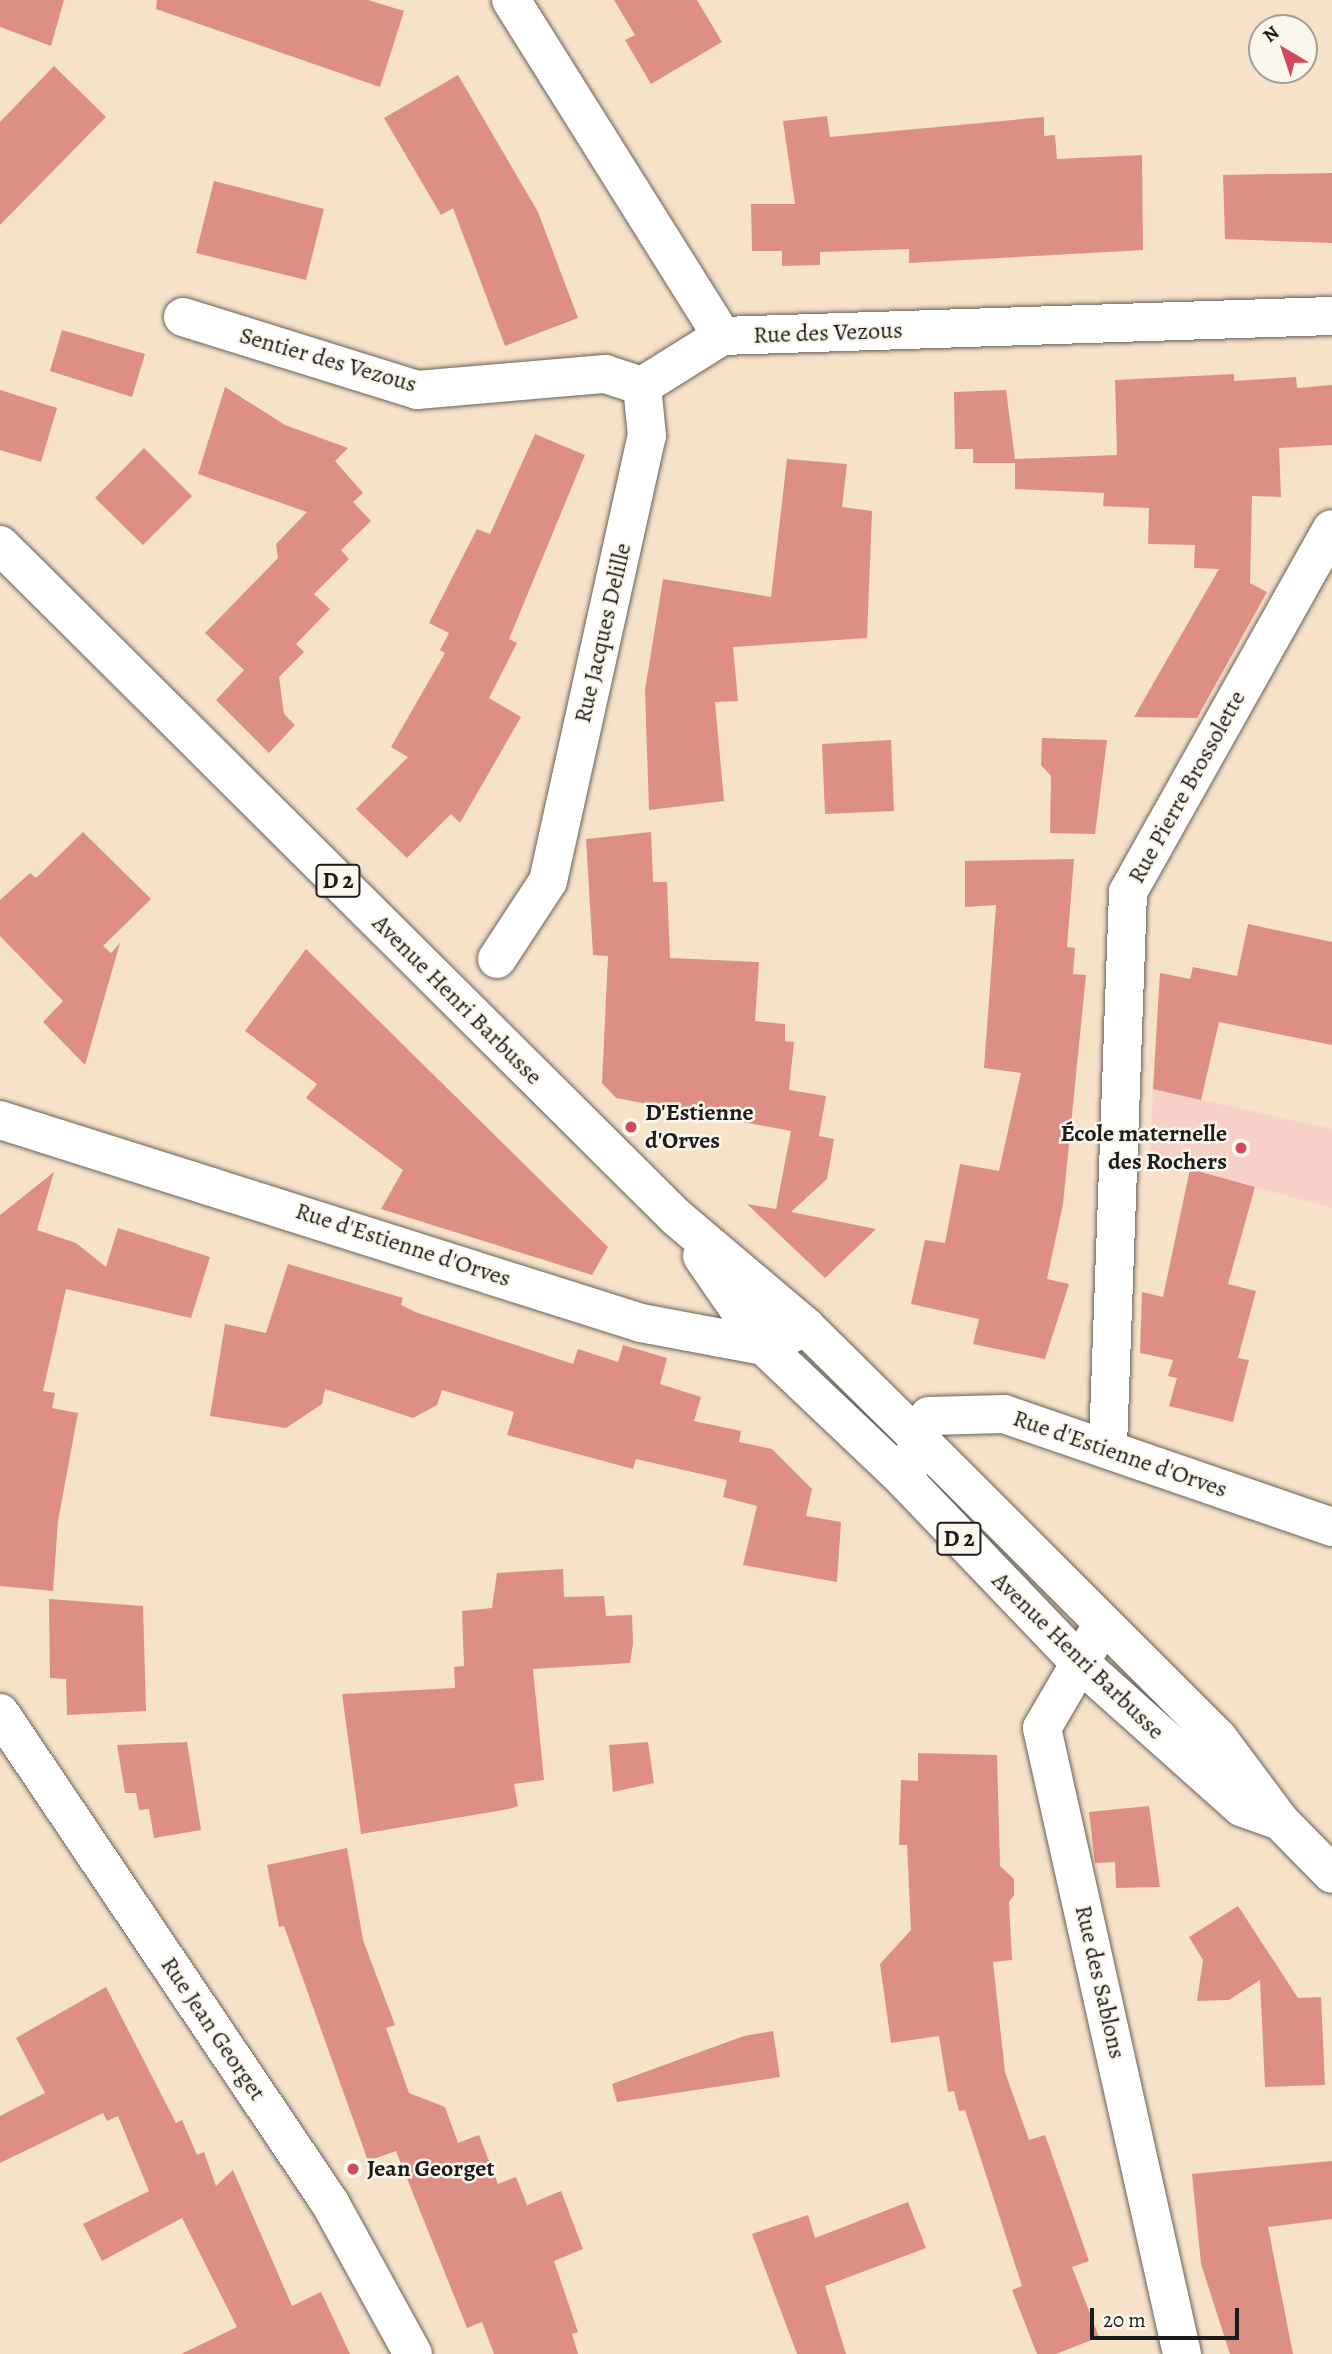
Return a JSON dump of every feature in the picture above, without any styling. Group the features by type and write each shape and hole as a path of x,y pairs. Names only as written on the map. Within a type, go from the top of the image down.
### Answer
{"street":[{"name":"Rue des Vezous","path":"511,0 722,336 1332,316"},
{"name":"Sentier des Vezous","path":"183,317 417,390 605,374 642,386"},
{"path":"642,386 722,336"},
{"name":"Rue Jacques Delille","path":"497,958 548,881 647,436 642,386"},
{"name":"Rue Pierre Brossolette","path":"1108,1446 1128,892 1332,529"},
{"name":"Avenue Henri Barbusse","path":"0,545 676,1217 806,1327 1102,1625 1219,1738 1280,1821 1332,1874"},
{"name":"Rue d'Estienne d'Orves","path":"0,1120 641,1322 764,1346"},
{"name":"Avenue Henri Barbusse","path":"676,1217 764,1346 905,1480 1079,1662 1241,1807 1280,1821"},
{"path":"764,1346 806,1327"},
{"name":"Rue d'Estienne d'Orves","path":"905,1480 929,1416 1004,1414 1108,1446 1138,1465 1332,1527"},
{"name":"Rue des Sablons","path":"1102,1625 1042,1728 1182,2354"},
{"name":"Rue Jean Georget","path":"0,1713 330,2203 413,2354"}],"shaded area":[{"name":"École maternelle des Rochers","path":"1153,1089 1332,1129 1332,1208 1150,1158"}],"building":[{"path":"0,0 64,0 51,46 0,27"},
{"path":"157,0 368,0 404,11 380,87 156,9"},
{"path":"614,0 697,0 722,42 651,84 625,40 635,35"},
{"path":"54,66 106,117 0,225 0,122"},
{"path":"458,75 538,212 578,318 505,346 453,208 441,215 384,118"},
{"path":"827,116 830,137 1044,117 1044,136 1055,135 1057,159 1142,155 1143,250 909,263 909,249 820,252 820,265 782,266 782,251 752,251 751,204 795,204 783,121"},
{"path":"1332,173 1332,243 1225,239 1223,175"},
{"path":"214,181 324,209 306,280 196,253"},
{"path":"62,330 145,354 132,397 50,371"},
{"path":"1234,374 1234,381 1296,377 1297,388 1332,385 1332,445 1279,448 1281,497 1252,496 1250,583 1267,592 1197,718 1134,717 1219,569 1194,568 1195,545 1148,544 1149,508 1103,506 1104,493 1015,489 1015,463 973,463 973,449 955,449 954,392 1006,390 1015,459 1117,455 1115,380"},
{"path":"225,387 285,425 348,448 335,461 363,493 353,502 371,521 341,550 349,559 314,594 330,609 296,644 304,652 279,677 284,714 295,725 269,753 216,700 244,670 205,633 278,558 276,544 307,512 198,474"},
{"path":"0,390 57,408 41,462 0,450"},
{"path":"535,434 585,455 509,639 517,643 489,698 521,717 460,823 451,814 407,858 356,809 408,757 391,747 445,653 440,650 449,633 429,623 477,529 490,534"},
{"path":"144,448 192,496 143,545 95,498"},
{"path":"787,459 847,464 842,507 872,511 867,638 733,647 738,701 715,702 724,801 649,810 645,690 663,579 771,597"},
{"path":"1042,738 1107,740 1095,834 1050,833 1051,776 1041,765"},
{"path":"891,740 894,811 825,814 822,744"},
{"path":"83,832 151,899 103,946 111,953 120,943 85,1065 43,1022 63,1001 0,936 0,900 30,873 36,878"},
{"path":"651,832 653,882 667,882 670,958 759,962 755,1021 785,1024 785,1041 794,1042 789,1090 826,1096 819,1136 834,1139 827,1179 791,1212 876,1229 825,1278 747,1204 776,1209 791,1131 616,1098 602,1083 608,956 593,955 586,839"},
{"path":"1074,859 1067,947 1075,948 1073,974 1086,975 1063,1204 1047,1279 1069,1284 1045,1359 973,1344 979,1319 911,1304 925,1240 945,1243 960,1164 999,1171 1021,1073 984,1068 996,905 965,907 965,861"},
{"path":"1248,924 1332,942 1332,1045 1219,1022 1201,1100 1153,1089 1160,973 1190,979 1193,967 1237,976"},
{"path":"306,949 608,1247 592,1275 381,1209 403,1170 306,1098 317,1084 245,1031"},
{"path":"1190,1169 1255,1187 1228,1284 1256,1291 1238,1358 1249,1360 1233,1422 1169,1406 1177,1378 1168,1376 1173,1360 1140,1353 1142,1292 1163,1297"},
{"path":"54,1172 37,1230 76,1243 106,1267 118,1228 210,1257 191,1318 66,1289 43,1391 55,1393 52,1408 78,1413 58,1521 53,1591 0,1586 0,1215"},
{"path":"288,1264 403,1298 401,1305 418,1313 573,1364 578,1349 618,1362 623,1345 667,1358 660,1384 701,1397 694,1421 741,1431 739,1442 772,1449 812,1489 806,1516 841,1522 837,1582 743,1565 757,1506 723,1497 727,1480 636,1459 633,1469 507,1435 514,1412 442,1390 437,1405 413,1418 325,1389 322,1404 286,1428 210,1416 225,1324 266,1333"},
{"path":"563,1569 564,1597 604,1596 606,1616 632,1615 633,1644 630,1663 533,1669 544,1780 514,1784 518,1806 509,1809 361,1834 342,1694 455,1688 454,1667 464,1666 462,1611 492,1608 497,1573"},
{"path":"49,1599 143,1606 146,1711 67,1715 66,1679 50,1678"},
{"path":"187,1742 201,1830 154,1838 149,1809 139,1810 136,1793 125,1793 117,1745"},
{"path":"648,1742 654,1783 613,1792 609,1745"},
{"path":"918,1753 997,1755 1000,1866 1014,1879 1014,1895 1009,1902 1012,1960 993,1962 1005,2072 1029,2140 1045,2135 1089,2261 1072,2267 1099,2337 1056,2354 1037,2354 1012,2290 1022,2286 965,2110 959,2111 954,2091 948,2092 939,2036 891,2043 880,1964 911,1930 907,1845 899,1845 901,1780 918,1781"},
{"path":"1149,1806 1160,1887 1116,1888 1115,1862 1095,1863 1089,1812"},
{"path":"347,1848 363,1940 395,2025 386,2028 409,2093 445,2107 458,2143 479,2135 498,2184 516,2177 527,2205 561,2191 583,2249 554,2261 578,2332 572,2334 578,2354 494,2354 482,2322 467,2328 396,2151 368,2161 284,1926 279,1927 267,1865"},
{"path":"1238,1906 1298,1998 1321,1997 1325,2085 1265,2087 1260,1980 1229,2000 1197,2001 1203,1960 1189,1937"},
{"path":"106,1987 176,2123 182,2120 197,2155 204,2152 216,2186 233,2170 292,2306 321,2292 350,2354 181,2354 237,2327 182,2218 102,2261 83,2224 149,2191 118,2116 107,2121 103,2113 0,2163 0,2116 45,2093 16,2038"},
{"path":"773,2031 780,2077 617,2102 612,2084 744,2036"},
{"path":"1332,2161 1332,2219 1268,2227 1293,2354 1230,2354 1201,2264 1192,2174"},
{"path":"908,2202 926,2248 825,2286 846,2354 797,2354 752,2234 808,2215 815,2238"}],"place":[{"name":"D'Estienne d'Orves","path":"631,1127"},
{"name":"École maternelle des Rochers","path":"1241,1148"},
{"name":"Jean Georget","path":"353,2169"}]}
